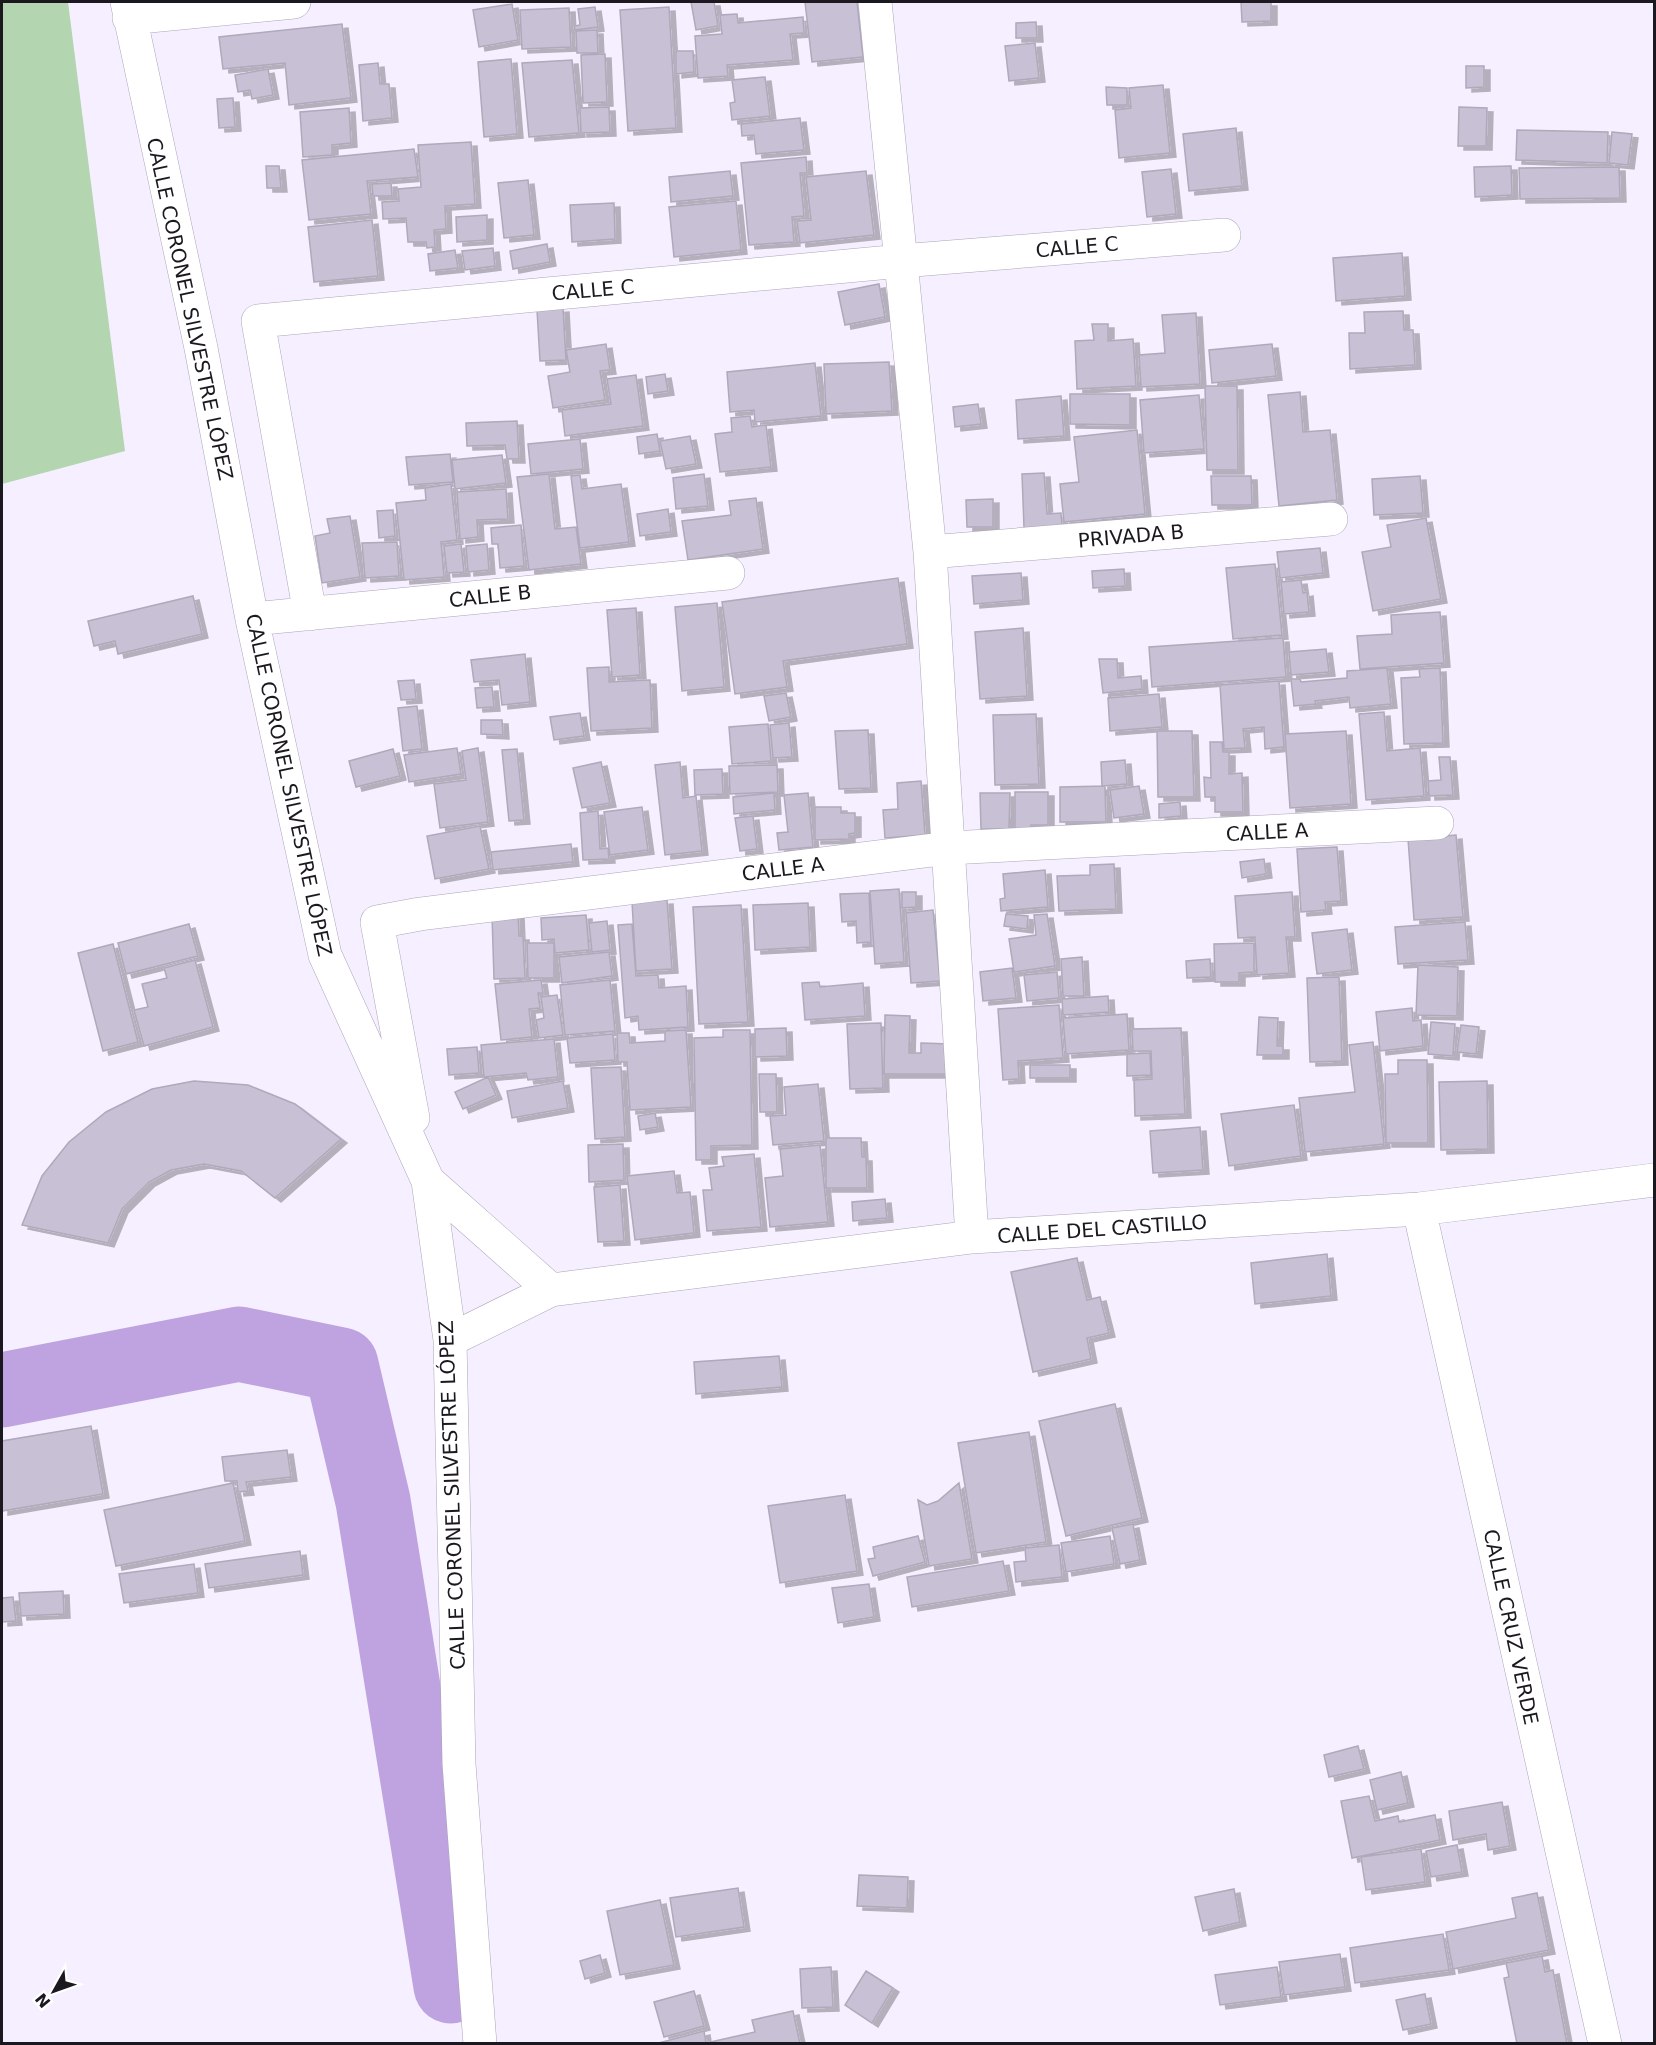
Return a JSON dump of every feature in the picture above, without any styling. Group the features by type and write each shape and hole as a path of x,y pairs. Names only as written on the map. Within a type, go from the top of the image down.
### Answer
{"street":[{"path":"128,10 294,2"},
{"path":"875,2 930,552 972,1237"},
{"name":"CALLE CORONEL SILVESTRE LÓPEZ","path":"128,10 201,348 252,619 325,955 425,1173 450,1340 459,1764 480,2043"},
{"name":"CALLE C","path":"310,614 258,321 901,261 1224,235"},
{"name":"PRIVADA B","path":"930,552 1331,519"},
{"name":"CALLE B","path":"252,619 728,573"},
{"name":"CALLE A","path":"425,1173 377,922 420,914 949,848 1437,823"},
{"path":"425,1173 551,1290"},
{"name":"CALLE DEL CASTILLO","path":"450,1340 551,1290 972,1237 1419,1209 1654,1180"},
{"name":"CALLE CRUZ VERDE","path":"1419,1209 1605,2043"}],"green space":[{"path":"2,2 68,2 125,451 2,484"}],"building":[{"path":"691,2 714,2 718,26 696,30"},
{"path":"805,2 857,2 863,57 812,62"},
{"path":"1241,2 1271,2 1271,21 1242,22"},
{"path":"512,4 518,40 479,47 473,10"},
{"path":"595,7 598,27 575,30 574,26 580,25 578,9"},
{"path":"669,7 676,128 628,131 620,10"},
{"path":"569,8 571,47 522,49 520,10"},
{"path":"737,14 738,23 803,17 804,33 790,34 793,60 727,65 728,76 698,78 695,36 722,34 720,15"},
{"path":"1036,22 1037,38 1016,38 1016,23"},
{"path":"342,24 351,98 289,105 285,63 223,69 219,37"},
{"path":"597,30 598,53 577,53 576,31"},
{"path":"1035,43 1039,78 1009,81 1005,46"},
{"path":"676,51 693,51 694,72 676,74"},
{"path":"605,54 607,102 583,103 581,55"},
{"path":"511,59 517,134 484,137 478,62"},
{"path":"572,60 579,133 529,137 522,63"},
{"path":"378,63 380,84 389,84 392,118 363,121 359,65"},
{"path":"1466,66 1484,66 1484,87 1466,88"},
{"path":"268,69 273,95 252,99 250,90 238,92 235,75"},
{"path":"765,77 770,116 732,120 730,103 735,102 732,80"},
{"path":"1163,85 1170,153 1119,158 1115,110 1131,108 1129,88"},
{"path":"1106,87 1127,88 1127,105 1107,105"},
{"path":"233,98 235,127 219,128 217,99"},
{"path":"609,107 610,132 581,133 580,108"},
{"path":"1459,107 1487,108 1486,146 1458,146"},
{"path":"349,108 351,143 332,145 332,155 303,157 300,112"},
{"path":"800,118 804,150 756,154 754,135 742,136 741,124"},
{"path":"1236,128 1242,186 1189,191 1183,134"},
{"path":"1517,130 1608,132 1607,163 1516,160"},
{"path":"1612,132 1632,134 1628,165 1609,163"},
{"path":"471,142 475,204 445,206 446,229 434,230 435,247 427,248 426,242 408,242 406,218 383,219 382,202 399,201 398,189 421,187 418,145"},
{"path":"414,149 418,177 367,181 371,214 309,220 302,160"},
{"path":"806,157 807,173 800,173 804,216 792,217 794,242 749,245 741,163"},
{"path":"266,166 279,166 281,188 267,188"},
{"path":"1511,166 1512,195 1475,197 1474,167"},
{"path":"1619,167 1620,198 1520,199 1519,168"},
{"path":"1171,169 1176,214 1147,217 1142,172"},
{"path":"730,171 733,196 671,202 669,177"},
{"path":"866,171 874,235 800,243 797,221 811,220 806,177"},
{"path":"528,180 534,235 504,238 498,183"},
{"path":"391,183 392,196 373,196 372,184"},
{"path":"736,201 741,250 674,257 669,207"},
{"path":"614,203 615,239 572,242 570,205"},
{"path":"487,215 487,240 457,242 456,217"},
{"path":"372,220 378,276 314,282 308,227"},
{"path":"547,244 550,262 513,269 510,251"},
{"path":"493,248 495,266 465,270 462,251"},
{"path":"455,250 458,268 430,271 428,254"},
{"path":"1402,253 1405,296 1336,301 1333,258"},
{"path":"879,284 885,317 845,325 838,292"},
{"path":"563,308 566,360 540,361 537,310"},
{"path":"1403,311 1404,330 1413,330 1415,365 1350,369 1349,333 1365,333 1364,312"},
{"path":"1196,313 1200,384 1141,387 1139,355 1165,353 1162,315"},
{"path":"1092,324 1108,324 1108,341 1133,339 1136,386 1077,389 1075,341 1094,340"},
{"path":"606,344 610,370 600,371 605,400 553,408 548,376 570,372 566,350"},
{"path":"1272,344 1276,376 1212,383 1209,350"},
{"path":"889,362 892,411 826,414 824,364"},
{"path":"815,363 821,416 755,422 754,410 730,412 727,372"},
{"path":"665,374 668,391 648,394 646,377"},
{"path":"636,375 643,426 565,436 562,410 611,404 607,379"},
{"path":"1205,386 1237,386 1238,470 1207,470"},
{"path":"1300,392 1303,432 1330,430 1337,500 1279,506 1268,395"},
{"path":"1070,394 1130,394 1130,425 1070,424"},
{"path":"1199,395 1204,449 1144,453 1140,400"},
{"path":"1061,396 1064,436 1018,439 1016,400"},
{"path":"978,404 981,424 955,427 953,407"},
{"path":"750,416 752,427 766,425 771,467 720,472 715,434 732,432 731,418"},
{"path":"517,421 519,459 507,459 505,445 467,446 466,423"},
{"path":"1137,430 1145,514 1064,522 1060,484 1079,482 1074,437"},
{"path":"657,434 660,451 639,454 637,437"},
{"path":"690,436 696,464 666,469 660,441"},
{"path":"580,439 583,469 531,474 528,444"},
{"path":"450,454 453,482 409,485 406,457"},
{"path":"502,455 506,483 455,489 452,460"},
{"path":"1044,473 1047,514 1061,513 1062,526 1024,528 1022,474"},
{"path":"549,474 555,529 576,527 581,564 529,570 517,477"},
{"path":"704,474 708,506 676,509 673,478"},
{"path":"580,475 582,489 621,484 629,542 580,548 571,476"},
{"path":"1211,476 1251,476 1252,505 1212,505"},
{"path":"1420,476 1423,513 1374,515 1372,479"},
{"path":"451,484 457,540 441,542 444,577 404,580 396,503 426,500 425,488"},
{"path":"506,489 508,519 477,520 478,537 460,539 457,492"},
{"path":"756,498 763,549 688,560 682,521 731,515 729,501"},
{"path":"993,499 993,527 967,527 966,500"},
{"path":"668,509 671,532 640,536 637,514"},
{"path":"393,510 395,536 379,538 377,511"},
{"path":"350,516 360,577 322,583 315,536 330,533 327,519"},
{"path":"1426,518 1441,599 1373,611 1362,552 1391,547 1387,525"},
{"path":"521,525 524,566 500,568 498,544 492,544 491,528"},
{"path":"397,542 399,576 365,578 362,543"},
{"path":"461,544 464,572 447,573 444,546"},
{"path":"487,544 489,570 468,572 466,546"},
{"path":"1320,548 1323,573 1280,578 1277,552"},
{"path":"1275,564 1282,635 1233,639 1226,568"},
{"path":"1124,569 1125,586 1093,588 1092,571"},
{"path":"1021,573 1023,600 974,604 972,576"},
{"path":"898,578 907,644 783,661 787,687 735,694 722,602"},
{"path":"1301,580 1303,593 1307,592 1309,612 1284,614 1281,582"},
{"path":"193,596 202,634 118,654 115,641 94,646 88,621"},
{"path":"717,603 724,687 682,691 675,607"},
{"path":"636,608 640,675 612,677 607,610"},
{"path":"1440,612 1444,663 1360,669 1357,636 1392,634 1391,615"},
{"path":"1023,628 1027,696 980,699 975,632"},
{"path":"1283,638 1286,677 1152,687 1149,647"},
{"path":"1326,649 1329,672 1291,675 1289,652"},
{"path":"525,654 530,702 502,705 499,680 474,682 471,660"},
{"path":"1099,659 1117,659 1118,678 1141,676 1142,689 1103,693"},
{"path":"609,667 609,682 650,680 652,728 591,731 587,668"},
{"path":"1387,668 1391,704 1350,708 1349,697 1294,706 1291,679 1300,679 1301,682 1347,678 1347,671"},
{"path":"1440,668 1443,743 1404,744 1401,678 1420,677 1419,669"},
{"path":"414,680 416,699 401,700 398,681"},
{"path":"1279,681 1284,747 1265,749 1264,727 1243,729 1245,748 1224,749 1220,685"},
{"path":"492,687 494,707 477,708 475,688"},
{"path":"786,693 791,717 769,721 764,696"},
{"path":"1159,694 1162,727 1110,731 1108,698"},
{"path":"417,706 422,749 403,751 398,708"},
{"path":"1384,712 1387,751 1420,748 1424,796 1366,800 1359,714"},
{"path":"580,713 584,736 554,740 550,717"},
{"path":"1036,714 1039,784 995,785 993,715"},
{"path":"481,720 502,720 503,735 481,734"},
{"path":"789,723 792,757 773,758 770,725"},
{"path":"768,724 771,761 732,764 729,727"},
{"path":"868,730 871,788 839,789 835,731"},
{"path":"1157,731 1192,731 1194,797 1158,797"},
{"path":"1346,731 1351,804 1290,808 1285,734"},
{"path":"1210,742 1222,742 1223,752 1229,752 1229,774 1242,773 1243,812 1215,812 1215,797 1205,797 1204,777 1211,778"},
{"path":"457,748 461,774 409,782 404,755"},
{"path":"478,748 488,822 440,828 434,784 466,780 462,751"},
{"path":"393,749 400,776 356,787 349,761"},
{"path":"517,749 524,820 509,821 502,750"},
{"path":"1439,757 1450,757 1453,795 1429,796 1428,781 1441,780"},
{"path":"1125,760 1127,784 1102,786 1101,762"},
{"path":"601,762 610,803 582,808 573,768"},
{"path":"680,762 683,798 696,796 702,851 665,855 655,765"},
{"path":"777,765 778,792 730,794 729,766"},
{"path":"722,769 723,794 695,795 694,770"},
{"path":"921,781 925,835 885,838 883,810 898,809 897,783"},
{"path":"1105,786 1106,822 1060,822 1060,787"},
{"path":"1139,786 1144,814 1114,818 1110,790"},
{"path":"1015,792 1048,792 1048,825 1031,825 1031,831 1015,831"},
{"path":"774,793 775,810 734,814 733,797"},
{"path":"808,793 813,847 779,850 777,833 788,832 784,795"},
{"path":"980,793 1010,793 1009,829 981,829"},
{"path":"1180,802 1181,816 1159,818 1159,804"},
{"path":"642,807 648,850 610,855 604,812"},
{"path":"815,807 841,807 841,813 855,813 855,833 849,834 849,839 815,840"},
{"path":"598,811 600,849 608,848 609,859 583,860 580,813"},
{"path":"753,816 757,849 740,851 735,818"},
{"path":"480,826 489,869 435,879 427,836"},
{"path":"1456,835 1463,917 1414,920 1408,839"},
{"path":"571,844 573,862 493,870 491,852"},
{"path":"1337,847 1341,901 1325,902 1326,910 1301,912 1297,849"},
{"path":"1264,859 1266,874 1242,878 1240,862"},
{"path":"1114,864 1116,909 1059,911 1057,876 1090,875 1090,865"},
{"path":"1045,870 1048,907 1001,911 1000,899 1005,898 1003,874"},
{"path":"899,889 904,962 875,964 870,891"},
{"path":"902,892 916,892 916,907 902,908"},
{"path":"1292,892 1295,937 1286,937 1289,973 1257,975 1255,937 1238,938 1235,896"},
{"path":"869,893 871,942 857,943 856,921 842,922 840,894"},
{"path":"667,900 672,969 636,971 632,902"},
{"path":"808,903 810,947 755,950 753,905"},
{"path":"741,905 748,1022 699,1024 693,907"},
{"path":"933,910 940,981 911,983 906,913"},
{"path":"518,913 519,936 523,936 525,978 494,979 492,915"},
{"path":"1006,914 1028,916 1027,929 1004,926"},
{"path":"1047,914 1055,966 1014,972 1009,939 1036,935 1034,915"},
{"path":"586,915 589,950 555,953 554,939 542,940 541,918"},
{"path":"607,921 610,950 592,952 589,923"},
{"path":"1465,922 1468,960 1398,964 1395,927"},
{"path":"189,924 198,956 126,974 118,943"},
{"path":"632,924 636,976 658,975 659,988 686,986 688,1027 639,1030 638,1016 625,1018 618,925"},
{"path":"1347,929 1352,970 1317,974 1312,933"},
{"path":"527,943 554,943 554,978 528,978"},
{"path":"1254,943 1254,972 1239,973 1239,982 1215,982 1214,944"},
{"path":"113,944 138,1042 103,1051 78,953"},
{"path":"609,952 612,976 562,983 559,957"},
{"path":"1082,957 1084,996 1063,996 1061,959"},
{"path":"1210,959 1211,977 1187,978 1186,961"},
{"path":"195,960 213,1027 144,1046 134,1010 148,1007 142,984 167,978 164,968"},
{"path":"1418,965 1458,967 1457,1016 1416,1015"},
{"path":"1012,968 1016,998 983,1001 980,972"},
{"path":"1057,972 1059,998 1027,1001 1024,975"},
{"path":"1339,977 1342,1061 1310,1062 1307,978"},
{"path":"541,980 543,993 538,993 540,1008 529,1009 532,1037 501,1040 495,984"},
{"path":"610,980 615,1031 565,1035 560,985"},
{"path":"819,982 820,987 863,983 865,1016 805,1020 802,983"},
{"path":"557,995 563,1035 539,1038 536,1020 544,1018 541,997"},
{"path":"1108,996 1109,1012 1063,1015 1062,999"},
{"path":"1059,1005 1063,1058 1018,1061 1019,1079 1003,1080 998,1009"},
{"path":"1412,1008 1413,1021 1421,1020 1423,1046 1380,1051 1376,1012"},
{"path":"1127,1014 1129,1050 1066,1054 1063,1018"},
{"path":"885,1015 910,1016 909,1053 921,1053 921,1043 950,1044 950,1074 884,1074"},
{"path":"1259,1017 1278,1018 1277,1046 1283,1046 1283,1055 1257,1055"},
{"path":"1431,1022 1455,1024 1453,1056 1428,1054"},
{"path":"881,1023 883,1088 850,1089 847,1024"},
{"path":"1461,1025 1479,1027 1476,1054 1457,1052"},
{"path":"786,1028 787,1056 755,1057 755,1029"},
{"path":"1181,1028 1185,1114 1135,1116 1134,1080 1152,1079 1151,1051 1133,1051 1132,1029"},
{"path":"686,1030 691,1107 630,1110 627,1062 618,1062 617,1033 629,1033 630,1043 665,1041 665,1031"},
{"path":"723,1030 750,1030 752,1145 711,1146 711,1160 696,1160 694,1038 723,1037"},
{"path":"613,1034 615,1060 570,1063 567,1038"},
{"path":"554,1039 558,1077 528,1080 526,1073 484,1077 481,1045"},
{"path":"1373,1042 1384,1144 1305,1152 1299,1098 1355,1092 1349,1045"},
{"path":"477,1047 479,1073 449,1075 447,1049"},
{"path":"1150,1053 1151,1075 1127,1076 1127,1054"},
{"path":"1398,1060 1427,1060 1428,1143 1386,1143 1385,1074 1398,1074"},
{"path":"1030,1065 1070,1065 1070,1078 1030,1078"},
{"path":"621,1067 625,1137 595,1139 591,1068"},
{"path":"759,1074 776,1074 777,1112 760,1112"},
{"path":"488,1077 496,1095 463,1109 455,1092"},
{"path":"194,1081 248,1085 295,1104 341,1139 275,1198 241,1171 204,1164 171,1170 149,1182 122,1209 108,1243 22,1225 42,1176 69,1142 106,1112 152,1089"},
{"path":"563,1081 568,1108 512,1118 507,1091"},
{"path":"1487,1081 1488,1149 1441,1150 1439,1082"},
{"path":"818,1084 824,1141 773,1145 770,1116 786,1115 784,1087"},
{"path":"1294,1105 1301,1156 1229,1166 1221,1114"},
{"path":"655,1113 658,1127 640,1130 638,1116"},
{"path":"1200,1127 1203,1170 1153,1173 1150,1131"},
{"path":"826,1138 861,1138 862,1157 866,1157 867,1188 826,1188"},
{"path":"623,1144 624,1180 589,1182 588,1145"},
{"path":"820,1145 828,1222 770,1227 765,1178 783,1176 780,1149"},
{"path":"754,1154 761,1227 707,1231 703,1190 712,1190 709,1168 724,1166 722,1157"},
{"path":"674,1171 677,1193 690,1192 694,1233 635,1240 627,1176"},
{"path":"620,1185 624,1241 598,1242 594,1187"},
{"path":"885,1199 887,1218 853,1221 852,1202"},
{"path":"1327,1254 1331,1296 1255,1304 1251,1263"},
{"path":"1077,1258 1087,1300 1100,1297 1109,1333 1087,1338 1091,1359 1033,1372 1011,1272"},
{"path":"779,1356 782,1387 696,1394 694,1362"},
{"path":"1115,1404 1142,1518 1066,1536 1039,1421"},
{"path":"91,1426 103,1494 2,1511 2,1441"},
{"path":"1029,1432 1046,1542 976,1553 958,1443"},
{"path":"287,1450 291,1477 246,1482 248,1491 238,1492 237,1481 225,1481 222,1457"},
{"path":"233,1483 245,1541 116,1566 104,1510"},
{"path":"959,1483 972,1559 929,1566 918,1500 927,1505 938,1501"},
{"path":"845,1495 857,1571 780,1583 768,1506"},
{"path":"1133,1524 1140,1560 1120,1564 1112,1528"},
{"path":"918,1536 925,1562 873,1576 868,1559 875,1558 873,1547"},
{"path":"1110,1536 1114,1564 1066,1572 1061,1543"},
{"path":"1059,1545 1062,1577 1016,1582 1014,1562 1026,1561 1025,1548"},
{"path":"300,1551 303,1575 209,1588 205,1564"},
{"path":"1003,1561 1009,1591 912,1607 907,1577"},
{"path":"194,1564 198,1593 124,1603 119,1574"},
{"path":"869,1584 874,1617 838,1623 832,1588"},
{"path":"63,1591 64,1614 21,1616 19,1593"},
{"path":"13,1597 16,1621 2,1622 2,1598"},
{"path":"1358,1746 1364,1769 1329,1777 1324,1755"},
{"path":"1401,1772 1408,1803 1377,1810 1370,1780"},
{"path":"1369,1796 1375,1821 1398,1816 1399,1822 1435,1815 1440,1840 1352,1858 1341,1801"},
{"path":"1502,1802 1510,1846 1488,1850 1486,1834 1453,1840 1449,1811"},
{"path":"1457,1845 1462,1872 1431,1877 1426,1851"},
{"path":"1421,1849 1425,1882 1366,1890 1361,1857"},
{"path":"859,1875 908,1877 907,1908 857,1906"},
{"path":"738,1888 744,1927 676,1937 670,1898"},
{"path":"1234,1889 1240,1922 1203,1931 1195,1897"},
{"path":"1537,1893 1549,1950 1453,1969 1446,1932 1516,1918 1512,1898"},
{"path":"660,1900 674,1965 620,1975 607,1911"},
{"path":"1443,1934 1449,1970 1355,1983 1350,1948"},
{"path":"1340,1954 1345,1987 1284,1995 1279,1962"},
{"path":"600,1955 605,1973 585,1979 580,1961"},
{"path":"1542,1956 1545,1972 1553,1970 1567,2044 1517,2044 1504,1978 1509,1977 1506,1963"},
{"path":"831,1967 833,2007 802,2008 800,1969"},
{"path":"1277,1967 1281,1997 1220,2005 1215,1975"},
{"path":"866,1971 893,1988 872,2023 845,2005"},
{"path":"694,1991 704,2026 664,2037 654,2002"},
{"path":"1425,1994 1431,2024 1403,2030 1396,2000"},
{"path":"793,2011 800,2044 655,2044 704,2031 706,2043 755,2032 752,2020"}],"waterway":[{"path":"2,1390 239,1344 341,1365 373,1501 451,1986"}]}
